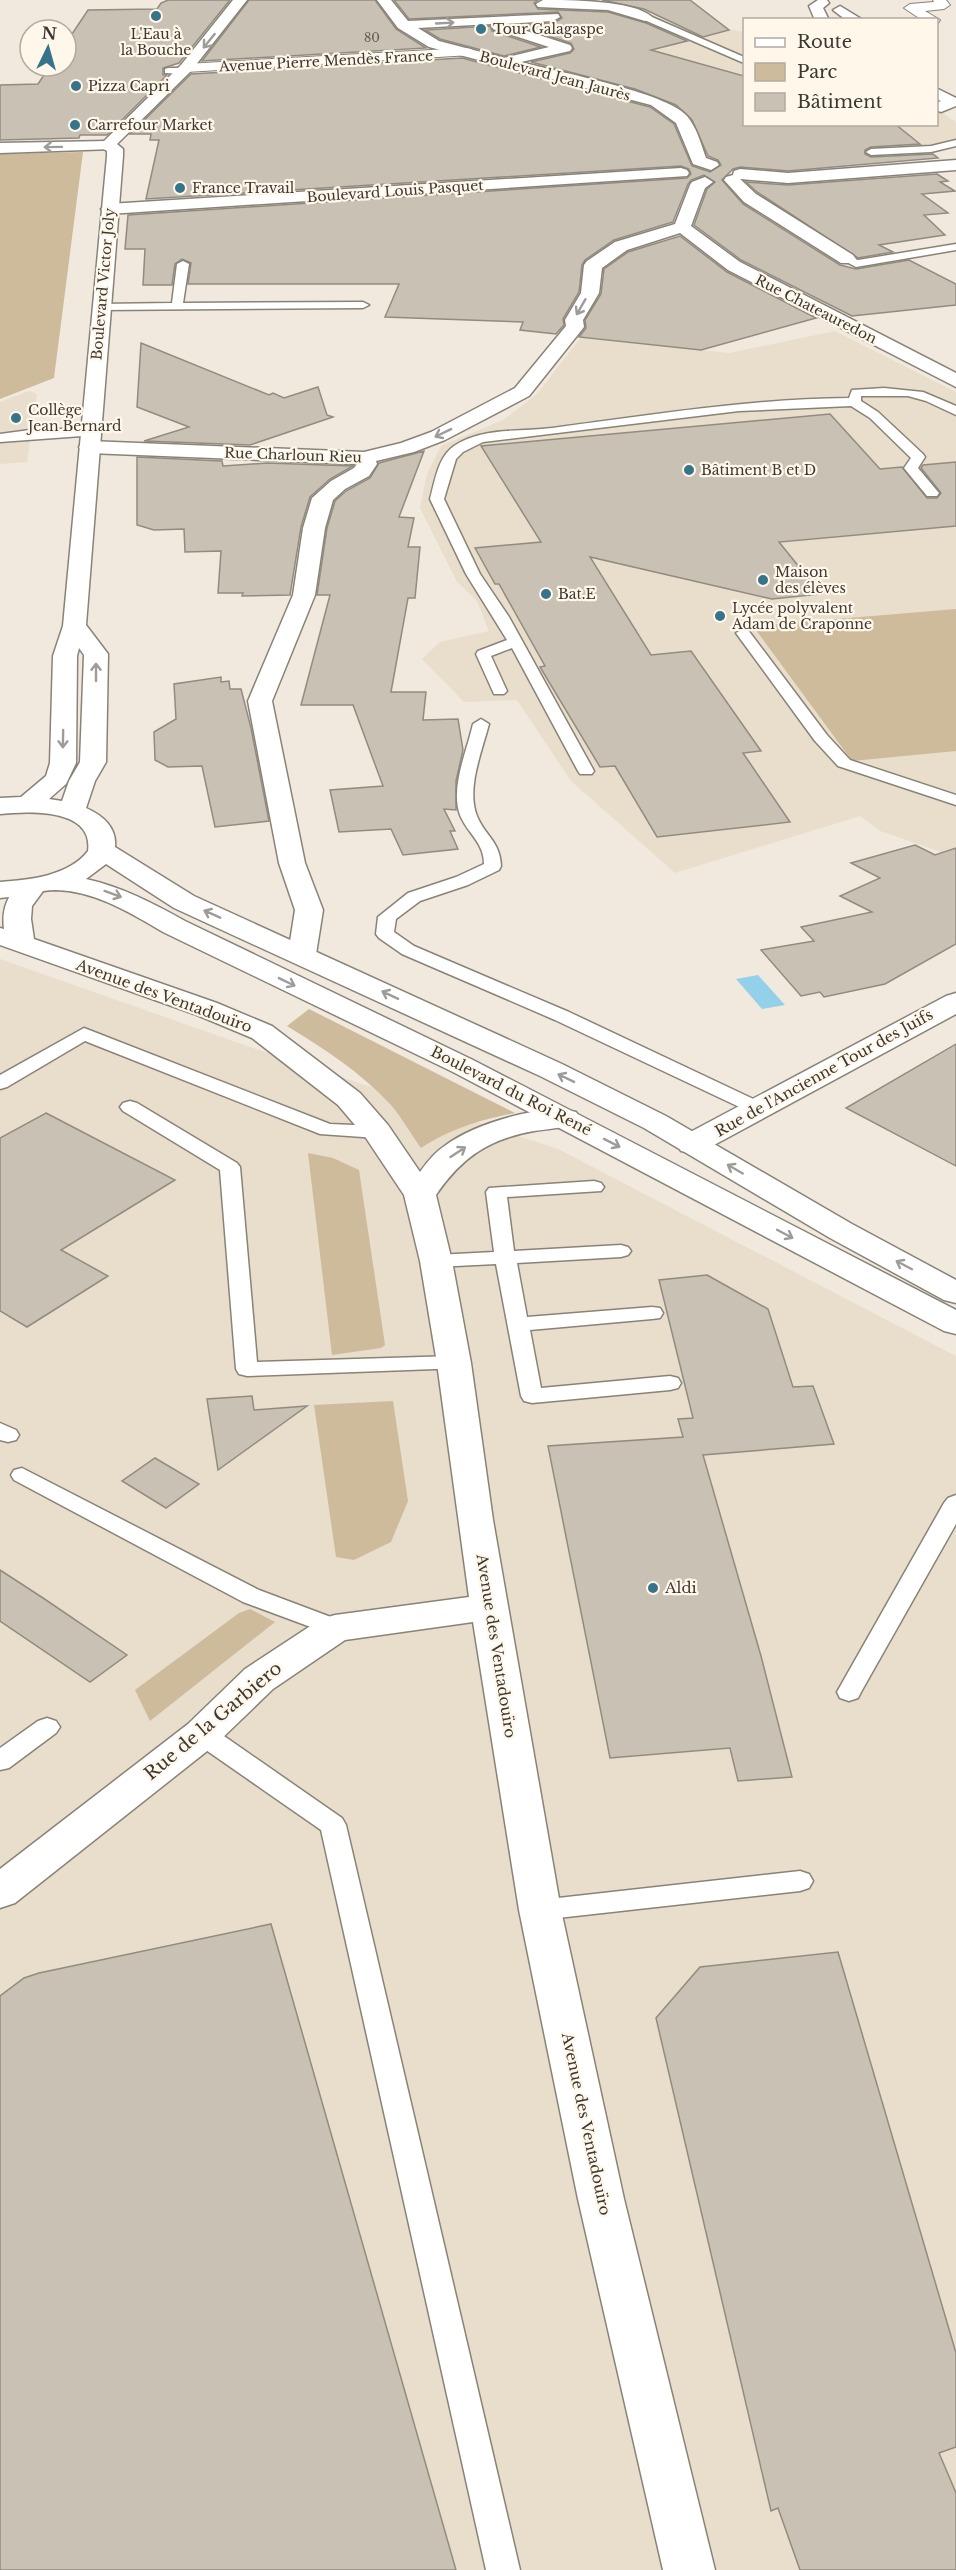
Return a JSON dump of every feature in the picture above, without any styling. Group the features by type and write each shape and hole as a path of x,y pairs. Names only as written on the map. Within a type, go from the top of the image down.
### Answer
{"street":[{"path":"0,148 107,146 179,70 240,0"},
{"name":"Boulevard Jean Jaurès","path":"384,0 403,25 418,37 434,44 656,102 681,117 699,161 711,165"},
{"path":"930,18 910,8 944,5 939,0"},
{"path":"820,1 816,6 821,18"},
{"path":"403,25 553,17 541,2"},
{"path":"541,2 626,8 645,17"},
{"path":"840,10 853,18"},
{"path":"486,21 513,33 566,48 504,62"},
{"name":"Avenue Pierre Mendès France","path":"179,70 466,52"},
{"path":"938,93 952,102 938,106"},
{"path":"938,106 956,114"},
{"name":"Boulevard Victor Joly","path":"27,805 57,779 63,763 64,656 74,626 115,156 115,149 107,146"},
{"path":"705,182 687,179 681,173 693,166 711,165 734,169 736,177 750,198 847,259"},
{"path":"682,227 696,189 705,182 736,177 788,178 954,167"},
{"name":"Boulevard Louis Pasquet","path":"109,209 681,173"},
{"name":"Rue Charloun Rieu","path":"90,440 364,458 407,448 438,436 522,392 575,327 574,320 590,293 593,265 621,246 682,227"},
{"name":"Rue Chateauredon","path":"682,227 734,266 956,381"},
{"path":"302,954 309,910 292,864 260,701 304,594 314,528 323,498 338,485 362,472 367,464 364,458"},
{"path":"72,811 82,781 93,762 96,654 74,626"},
{"path":"0,806 27,805 72,811 88,819 98,828 103,839 102,850 93,862 77,873 22,895 15,910 10,940"},
{"path":"102,850 184,902 302,954 551,1070 655,1122 841,1231 956,1293"},
{"path":"0,890 44,885"},
{"name":"Boulevard du Roi René","path":"44,885 91,886 125,898 185,932 565,1118 956,1324"},
{"name":"Avenue des Ventadouïro","path":"10,940 207,1009 262,1032 349,1099 377,1132 420,1195 436,1261 454,1364 489,1607 540,1910 601,2199 688,2570"},
{"name":"Rue de l'Ancienne Tour des Juifs","path":"693,1144 956,1002"},
{"path":"420,1195 445,1161 482,1136 537,1120 565,1118"},
{"name":"Rue de la Garbiero","path":"0,1892 202,1734 259,1679 336,1629 489,1607"}],"lane":[{"path":"645,17 743,60"},
{"path":"871,152 932,149 956,143"},
{"path":"847,259 856,264 956,247"},
{"path":"177,306 183,264"},
{"path":"101,307 363,305"},
{"path":"854,402 856,393 890,391 924,394 956,411"},
{"path":"586,771 515,642 473,574 437,499 446,467 456,450 481,438 548,432 668,415 743,406 854,402 874,415 918,457 911,468 932,493"},
{"path":"0,438 30,434 90,440"},
{"path":"743,633 821,738 843,763 956,800"},
{"path":"499,691 483,654 515,642"},
{"path":"481,724 465,797 468,815 494,852 493,866 462,881 414,897 387,917 385,934 408,950 562,1016 759,1109"},
{"path":"0,1083 84,1035 327,1130 377,1132"},
{"path":"130,1107 230,1167 247,1369 454,1364"},
{"path":"594,1187 496,1192 505,1257 532,1396 670,1383"},
{"path":"436,1261 621,1251"},
{"path":"518,1324 652,1313"},
{"path":"22,1475 251,1596 336,1629"},
{"path":"849,1692 956,1503"},
{"path":"0,1761 47,1727"},
{"path":"202,1734 333,1825 503,2570"},
{"path":"540,1910 800,1881"}],"shaded area":[{"path":"654,15 743,32 743,78 736,80 740,100 743,101 743,112 733,115 703,109 528,60 578,47 520,31 541,26 632,21"},
{"path":"938,110 956,122 956,147 927,153 821,159 788,126 938,126"},
{"name":"Lycée polyvalent Adam de Craponne","path":"835,331 956,392 956,850 941,852 880,831 860,816 675,873 571,781 517,700 464,702 422,659 440,642 489,631 477,601 457,582 420,508 427,474 441,446 503,420 537,394 581,337 729,353"},
{"name":"Collège Jean Bernard","path":"29,391 37,394 27,462 0,464 0,402"},
{"path":"0,959 250,1047 558,1149 956,1356 956,2570 0,2570"}],"green space":[{"path":"83,152 54,378 0,399 0,154"},
{"path":"956,609 956,751 852,761 753,626"},
{"path":"309,1009 515,1113 466,1126 421,1148 391,1105 367,1082 328,1052 287,1026"},
{"path":"308,1153 333,1158 359,1170 385,1345 381,1348 332,1355"},
{"path":"393,1401 408,1501 391,1542 354,1560 336,1557 314,1405"},
{"path":"250,1609 275,1622 150,1721 135,1690 239,1613"}],"water":[{"path":"758,975 785,1005 762,1009 736,979"}],"building":[{"path":"168,0 230,0 179,63 163,68 163,75 167,75 107,135 0,140 0,85 38,84 42,78 78,78 78,25 88,10 157,9 161,3"},
{"path":"249,0 375,0 396,29 426,48 202,61"},
{"path":"394,0 538,0 534,3 538,9 608,12 646,23 687,41 651,50 743,76 743,126 898,126 920,144 871,147 865,150 865,154 871,157 933,154 938,158 788,171 740,167 733,169 722,180 743,204 840,265 856,269 909,260 956,284 956,305 852,316 741,260 694,225 707,189 715,182 704,175 691,180 688,184 673,222 614,240 585,260 582,265 579,292 563,319 564,325 556,334 520,330 523,322 385,317 399,284 188,284 191,263 182,259 175,264 172,285 143,285 145,249 125,249 128,215 687,178 691,174 689,169 681,166 146,199 159,140 150,140 151,134 130,134 191,74 462,58 650,107 674,124 692,166 710,172 721,165 718,160 708,156 692,120 676,105 635,89 531,62 570,53 574,49 571,43 517,26 554,23 562,18 558,12 409,19"},
{"path":"602,0 690,0 729,30 703,37 644,9"},
{"path":"490,26 492,31 541,47 504,56 440,39 425,30"},
{"path":"937,174 948,181 940,182 955,191 922,194 948,213 924,215 945,235 879,245 893,252 858,258 757,192 746,182 788,185"},
{"path":"680,236 727,272 816,318 701,350 579,337 586,328 585,320 601,294 604,269 628,252"},
{"path":"141,343 269,395 273,393 284,398 318,387 327,415 333,417 250,445 144,441 189,427 137,407"},
{"path":"830,414 880,469 902,467 927,498 937,498 941,493 921,468 923,465 956,462 956,526 779,542 821,594 772,599 590,557 651,655 691,651 761,751 743,753 790,822 657,837 615,766 600,767 540,667 545,666 499,584 495,584 475,548 541,542 481,446"},
{"path":"424,451 399,517 414,518 408,547 420,547 415,598 408,598 391,692 426,692 423,720 458,719 463,750 456,781 456,810 444,809 455,831 450,831 458,849 403,855 391,829 339,832 330,790 383,786 353,705 301,705 330,595 317,595 327,528 335,501 346,491 370,478 379,463"},
{"path":"137,457 222,461 223,466 267,463 353,466 330,479 310,497 301,527 290,595 242,596 243,593 218,593 221,551 185,552 184,529 154,530 137,525"},
{"path":"221,677 221,682 229,681 230,689 241,689 269,821 215,827 202,766 168,767 155,760 154,732 176,719 174,684"},
{"path":"915,845 935,855 956,848 956,944 885,984 824,997 820,992 801,996 761,950 814,941 801,927 872,912 840,896 880,878 851,863"},
{"path":"956,1044 956,1166 846,1108"},
{"path":"46,1113 175,1180 61,1250 108,1276 27,1327 0,1311 0,1138"},
{"path":"707,1275 768,1309 793,1387 813,1386 834,1444 703,1455 761,1656 792,1777 738,1781 730,1748 610,1758 548,1446 683,1437 678,1419 693,1418 659,1280"},
{"path":"252,1396 254,1410 307,1406 218,1470 207,1399"},
{"path":"155,1458 199,1484 166,1508 122,1481"},
{"path":"0,1570 127,1655 90,1682 0,1621"},
{"path":"271,1924 456,2570 0,2570 0,1996 24,1978 39,1973"},
{"path":"838,1952 956,2353 956,2447 939,2453 956,2493 956,2570 800,2570 778,2508 771,2511 656,2018 700,1967"}],"place":[{"name":"L'Eau à la Bouche","path":"156,16"},
{"name":"Tour Galagaspe","path":"481,29"},
{"name":"Pizza Capri","path":"76,86"},
{"name":"Carrefour Market","path":"75,125"},
{"name":"France Travail","path":"180,188"},
{"name":"Collège Jean Bernard","path":"16,418"},
{"name":"Bâtiment B et D","path":"689,470"},
{"name":"Maison des élèves","path":"763,580"},
{"name":"Bat.E","path":"546,594"},
{"name":"Lycée polyvalent Adam de Craponne","path":"720,616"},
{"name":"Aldi","path":"653,1588"}]}
